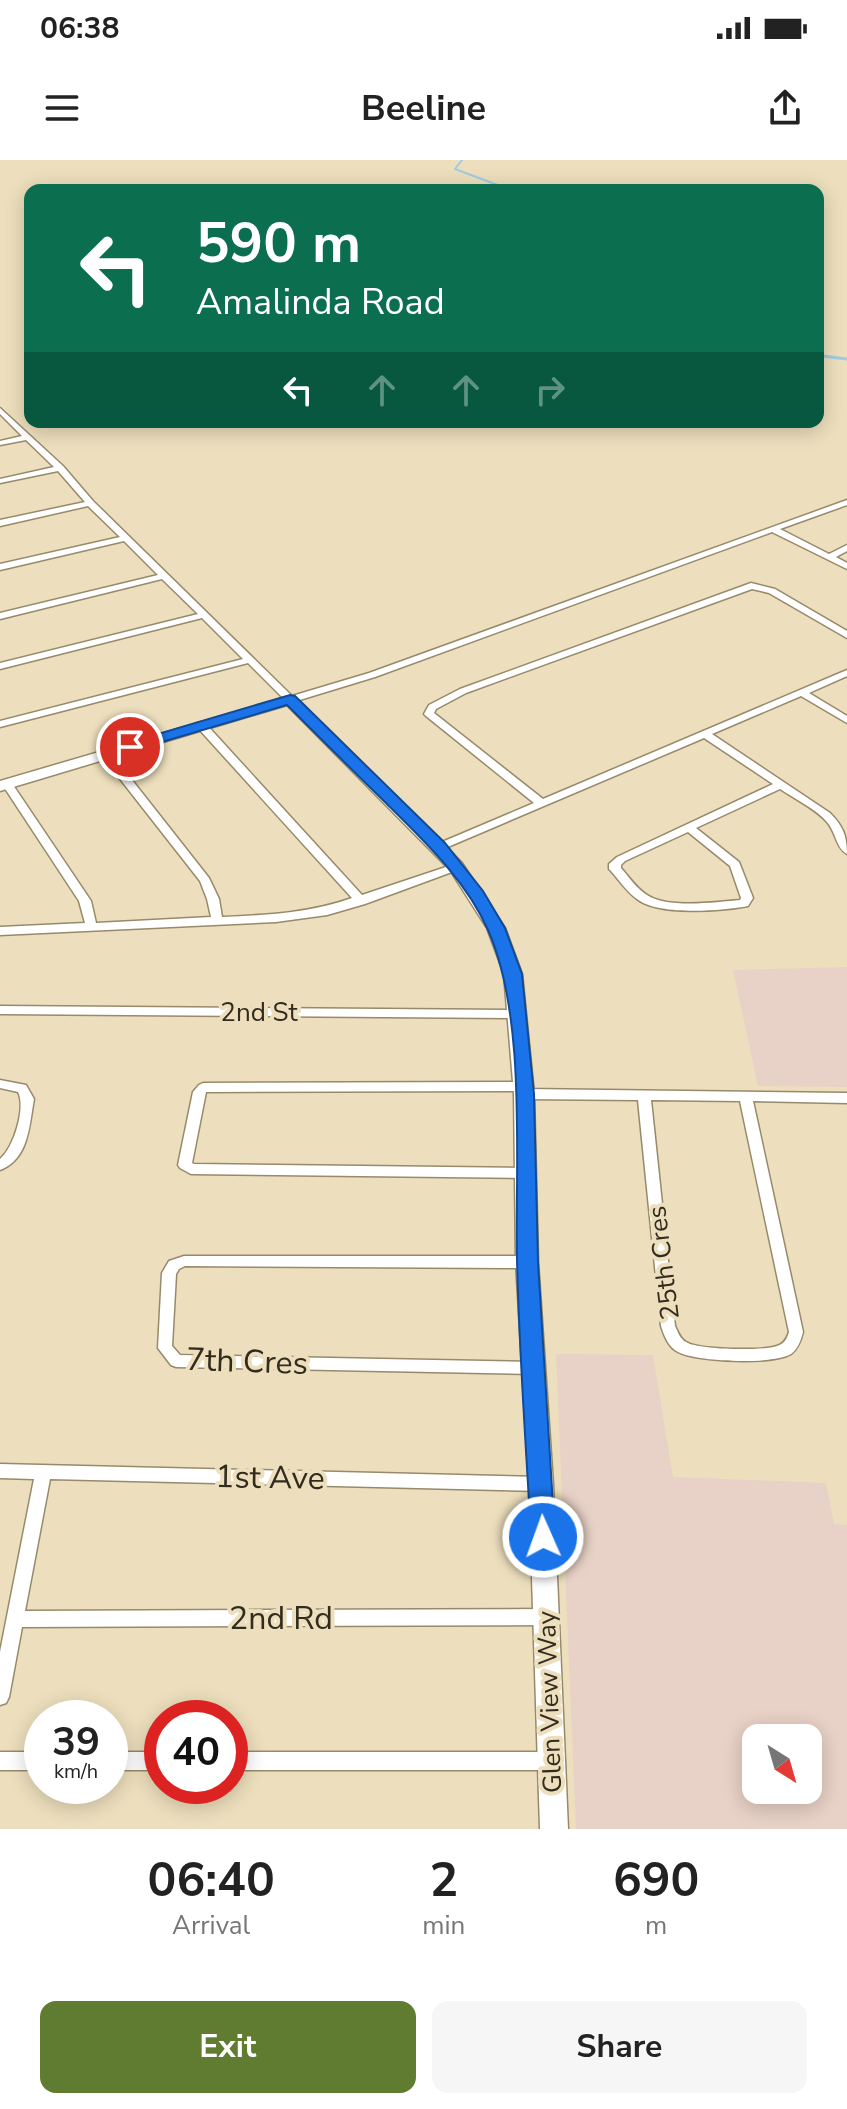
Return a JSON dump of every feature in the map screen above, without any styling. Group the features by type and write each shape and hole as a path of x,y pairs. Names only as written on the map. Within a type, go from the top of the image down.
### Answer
{"street":[{"path":"0,410 290,700"},
{"path":"0,443 28,437"},
{"path":"0,481 60,468"},
{"path":"91,925 85,901 3,785 387,670 847,502"},
{"path":"0,523 90,503"},
{"path":"774,530 847,566"},
{"path":"0,567 127,538"},
{"path":"830,557 847,548"},
{"path":"0,616 165,576"},
{"path":"540,802 429,714 432,707 463,691 751,586 772,591 847,635"},
{"path":"0,666 205,615"},
{"path":"0,724 250,660"},
{"path":"439,847 847,673"},
{"path":"802,693 847,720"},
{"name":"Glen View Way","path":"290,700 456,867 496,928 513,974 524,1090 527,1262 541,1484 554,1829"},
{"path":"201,725 361,901"},
{"path":"705,734 835,824 847,851"},
{"path":"106,754 205,880 217,919"},
{"path":"689,828 735,864 747,898 744,903 698,907 655,904 641,897 615,869 615,864 621,859 780,785"},
{"path":"0,931 301,915 361,901 456,867"},
{"name":"2nd St","path":"0,1010 519,1014"},
{"path":"0,1084 22,1088 28,1099 17,1151 10,1161 0,1165"},
{"path":"525,1173 191,1169 185,1161 199,1092 203,1088 524,1090 644,1097 847,1098"},
{"name":"25th Cres","path":"644,1097 668,1326 674,1340 693,1352 770,1353 783,1351 794,1342 796,1332 746,1097"},
{"name":"7th Cres","path":"527,1262 184,1261 174,1265 169,1273 165,1348 176,1361 534,1368"},
{"name":"1st Ave","path":"0,1471 541,1484"},
{"path":"0,1697 43,1472"},
{"name":"2nd Rd","path":"15,1619 546,1617"},
{"path":"0,1761 24,1761"},
{"path":"248,1761 551,1761"}],"shaded area":[{"path":"847,967 847,1087 758,1086 733,970"},
{"path":"556,1354 653,1355 673,1477 826,1483 834,1524 847,1525 847,1829 576,1829"}],"waterway":[{"path":"462,160 455,169 495,184"},
{"path":"824,356 829,357"},
{"path":"824,356 829,357"},
{"path":"829,357 847,359"},
{"path":"829,357 836,358"}],"route":[{"path":"130,747 290,700 439,847 475,891 496,928 513,974 519,1014 524,1094 527,1262 543,1537"}]}
